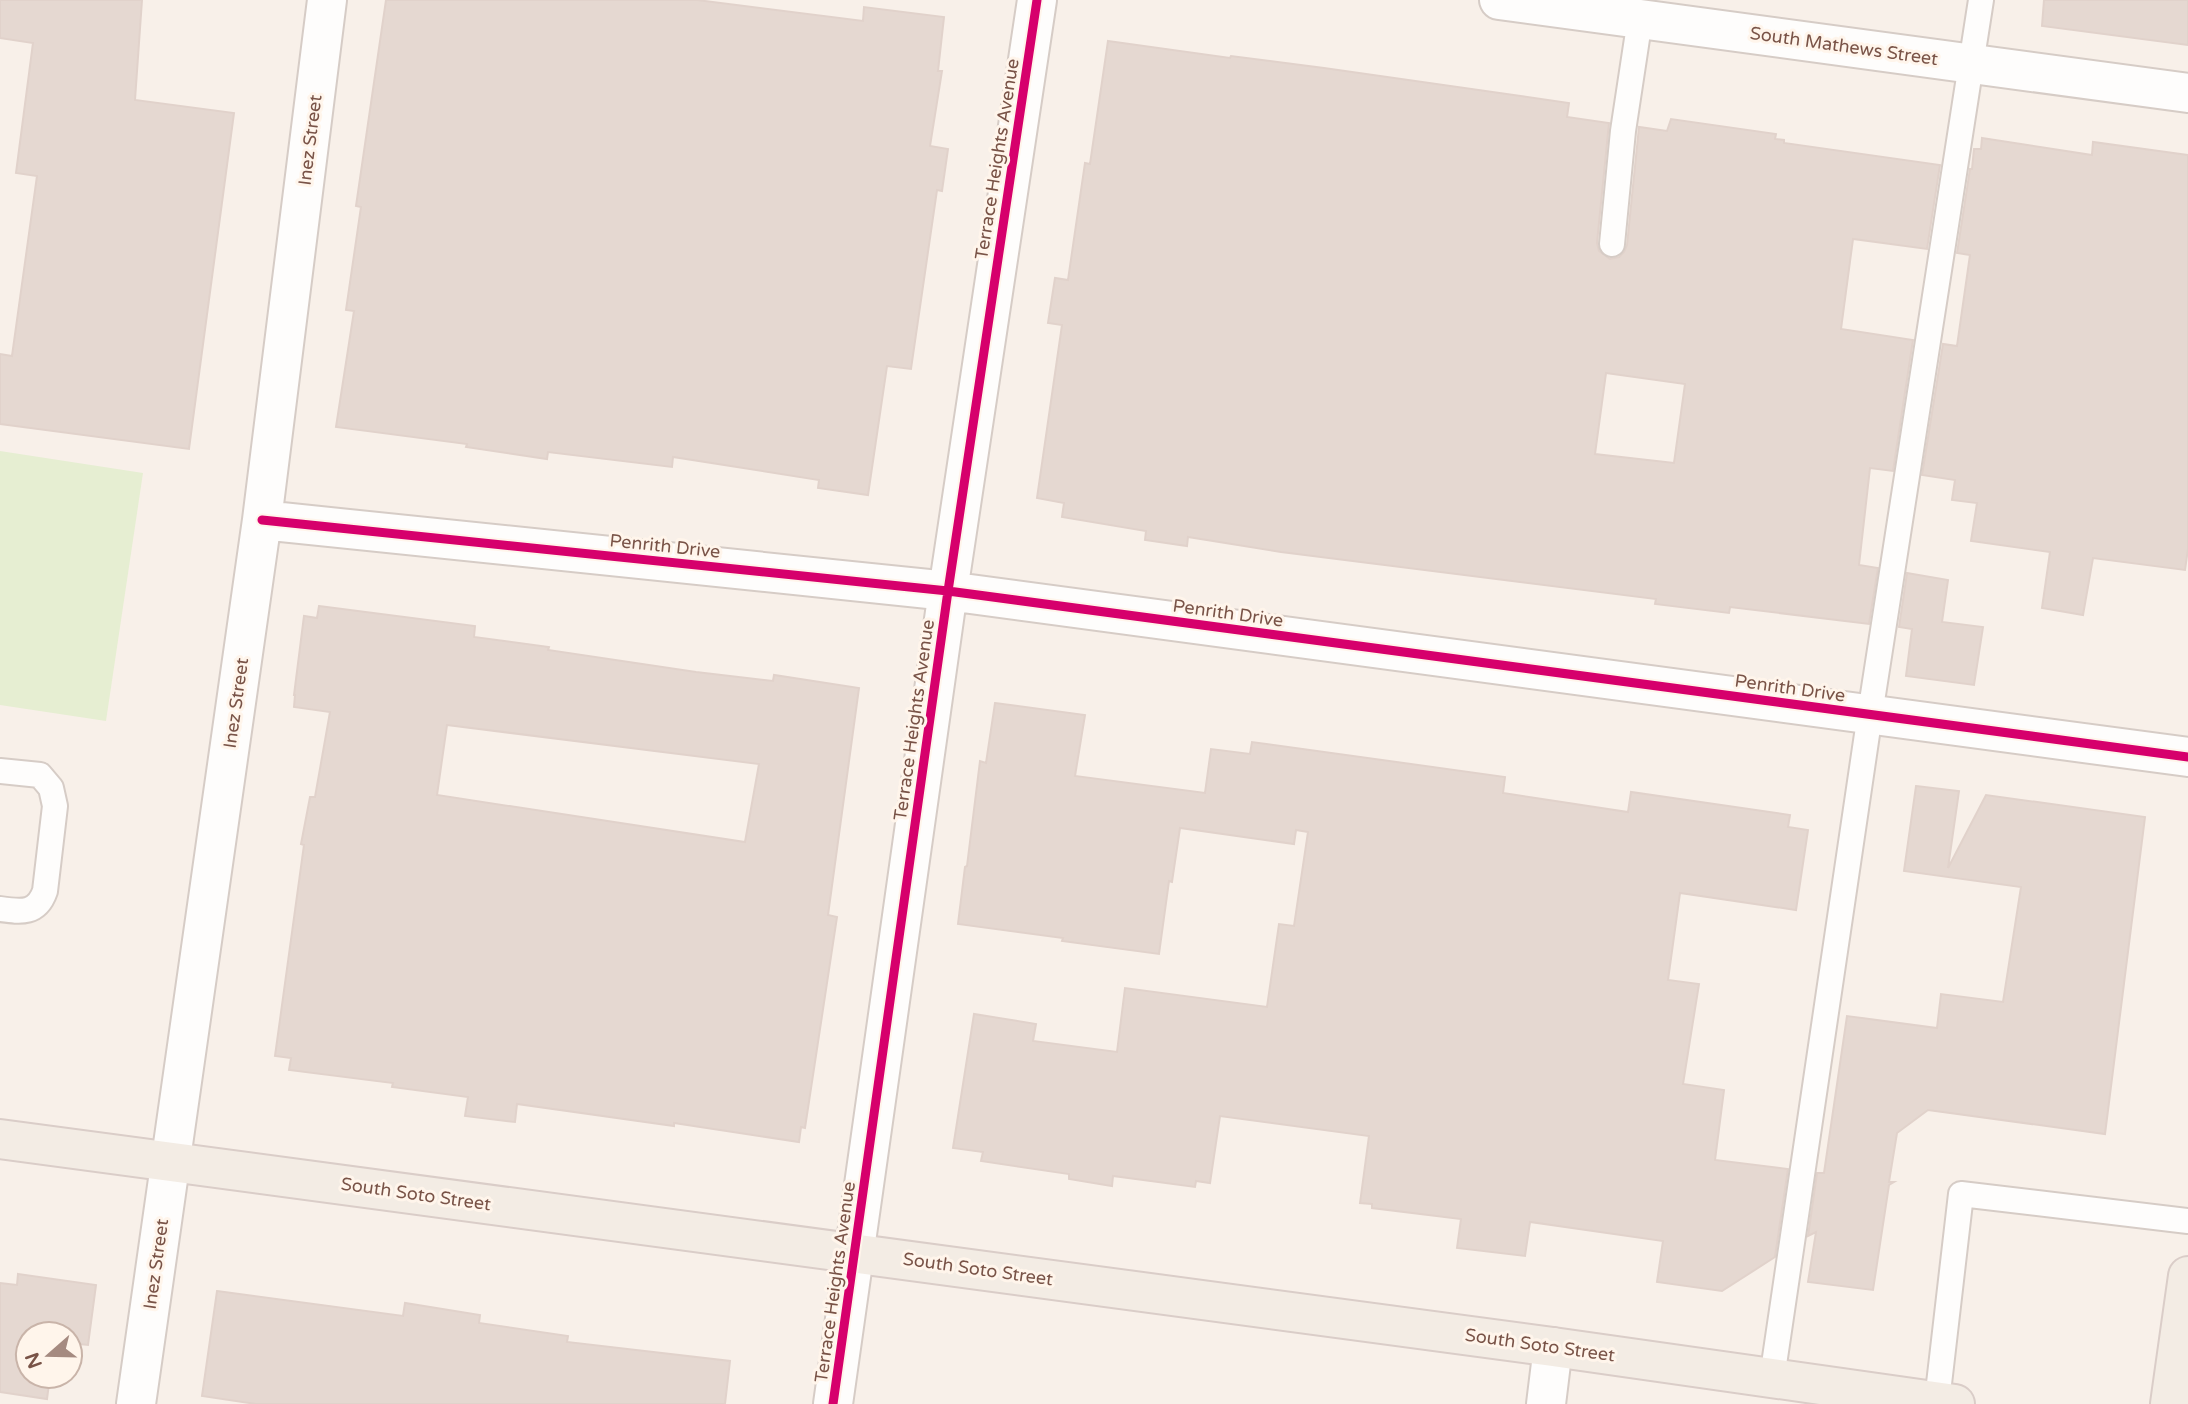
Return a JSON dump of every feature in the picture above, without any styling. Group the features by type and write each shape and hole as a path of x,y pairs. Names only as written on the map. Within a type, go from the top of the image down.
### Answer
{"main road":[{"name":"South Soto Street","path":"0,1139 1553,1347 1772,1378 1886,1399 1946,1403"},
{"path":"2171,1404 2188,1276"}],"street":[{"name":"Inez Street","path":"136,1404 262,520 327,0"},
{"name":"Terrace Heights Avenue","path":"833,1404 948,591 1037,0"},
{"name":"South Mathews Street","path":"1499,0 1637,12 1973,64 2188,93"},
{"name":"Penrith Drive","path":"262,520 948,591 2188,757"},
{"path":"1546,1404 1553,1347"}],"lane":[{"path":"1772,1378 1870,714 1982,0"},
{"path":"1612,244 1637,12"},
{"path":"0,771 40,775 51,788 55,806 45,891 41,902 29,911 0,909"},
{"path":"1946,1403 1961,1194 2188,1221"}],"green space":[{"path":"0,451 143,473 106,721 0,705"}],"building":[{"path":"0,0 142,0 135,100 234,113 189,449 0,424 0,354 12,356 37,176 16,173 33,43 0,38"},
{"path":"386,0 697,0 863,21 864,7 944,17 938,71 942,71 930,146 948,149 942,191 937,190 911,369 887,366 868,495 818,488 819,480 673,457 672,467 548,452 547,459 466,447 467,444 336,427 354,311 346,310 361,207 356,206"},
{"path":"2044,0 2188,0 2188,45 2042,26"},
{"path":"1108,41 1569,103 1567,117 1609,123 1597,243 1599,251 1610,259 1619,257 1627,245 1639,127 1667,131 1671,119 1776,134 1775,139 1784,140 1784,143 1940,165 1927,249 1853,239 1841,329 1913,340 1893,471 1870,468 1859,565 1878,568 1869,624 1730,607 1729,613 1655,604 1656,599 1281,552 1188,537 1187,546 1145,540 1146,531 1062,517 1064,503 1037,498 1062,325 1048,323 1055,278 1068,280 1085,163 1090,164","holes":["1606,373 1685,384 1674,463 1595,454"]},
{"path":"1982,138 2092,155 2093,142 2188,155 2188,549 2185,570 2093,558 2083,615 2042,608 2050,552 1971,541 1977,503 1952,500 1955,480 1922,475 1943,344 1957,346 1970,255 1957,253 1974,149 1981,149"},
{"path":"1907,573 1948,580 1942,622 1983,627 1974,685 1906,676 1912,629 1899,627"},
{"path":"319,606 475,626 474,637 549,647 548,650 696,672 773,681 774,675 859,688 828,915 837,917 805,1128 801,1127 799,1142 674,1123 674,1126 517,1104 515,1122 465,1116 468,1097 392,1087 393,1083 289,1070 291,1058 275,1056 304,845 301,844 310,797 315,797 330,712 294,707 304,616 317,618","holes":["447,725 759,764 745,842 437,795"]},
{"path":"995,703 1085,715 1075,776 1205,793 1211,749 1250,754 1252,742 1505,777 1503,793 1628,812 1631,792 1790,815 1788,827 1808,830 1796,910 1680,893 1668,980 1699,984 1683,1084 1724,1090 1715,1160 1788,1169 1775,1257 1722,1291 1657,1282 1663,1241 1530,1222 1525,1256 1457,1248 1461,1219 1372,1208 1372,1204 1360,1203 1369,1136 1220,1116 1210,1183 1196,1181 1195,1187 1113,1176 1112,1186 1069,1179 1069,1174 981,1161 983,1152 953,1148 974,1014 1036,1024 1033,1041 1117,1052 1125,988 1267,1007 1279,924 1294,926 1308,832 1296,830 1294,844 1180,828 1172,882 1169,881 1159,954 958,924 980,761 986,763"},
{"path":"1916,786 1959,791 1948,868 1986,795 2145,817 2105,1134 1928,1110 1897,1133 1889,1182 1894,1182 1889,1185 1873,1290 1808,1282 1816,1232 1808,1236 1817,1173 1824,1173 1847,1016 1937,1028 1941,994 2003,1002 2021,887 1904,871"},
{"path":"18,1274 96,1285 88,1345 84,1345 84,1320 14,1320 14,1390 48,1390 47,1399 0,1392 0,1283 17,1285"},
{"path":"217,1291 403,1316 405,1303 480,1315 479,1323 568,1336 567,1342 730,1361 725,1404 256,1404 202,1396"}],"cycle path":[{"path":"833,1404 948,591 1037,0"},
{"path":"262,520 948,591 2188,757"}]}
